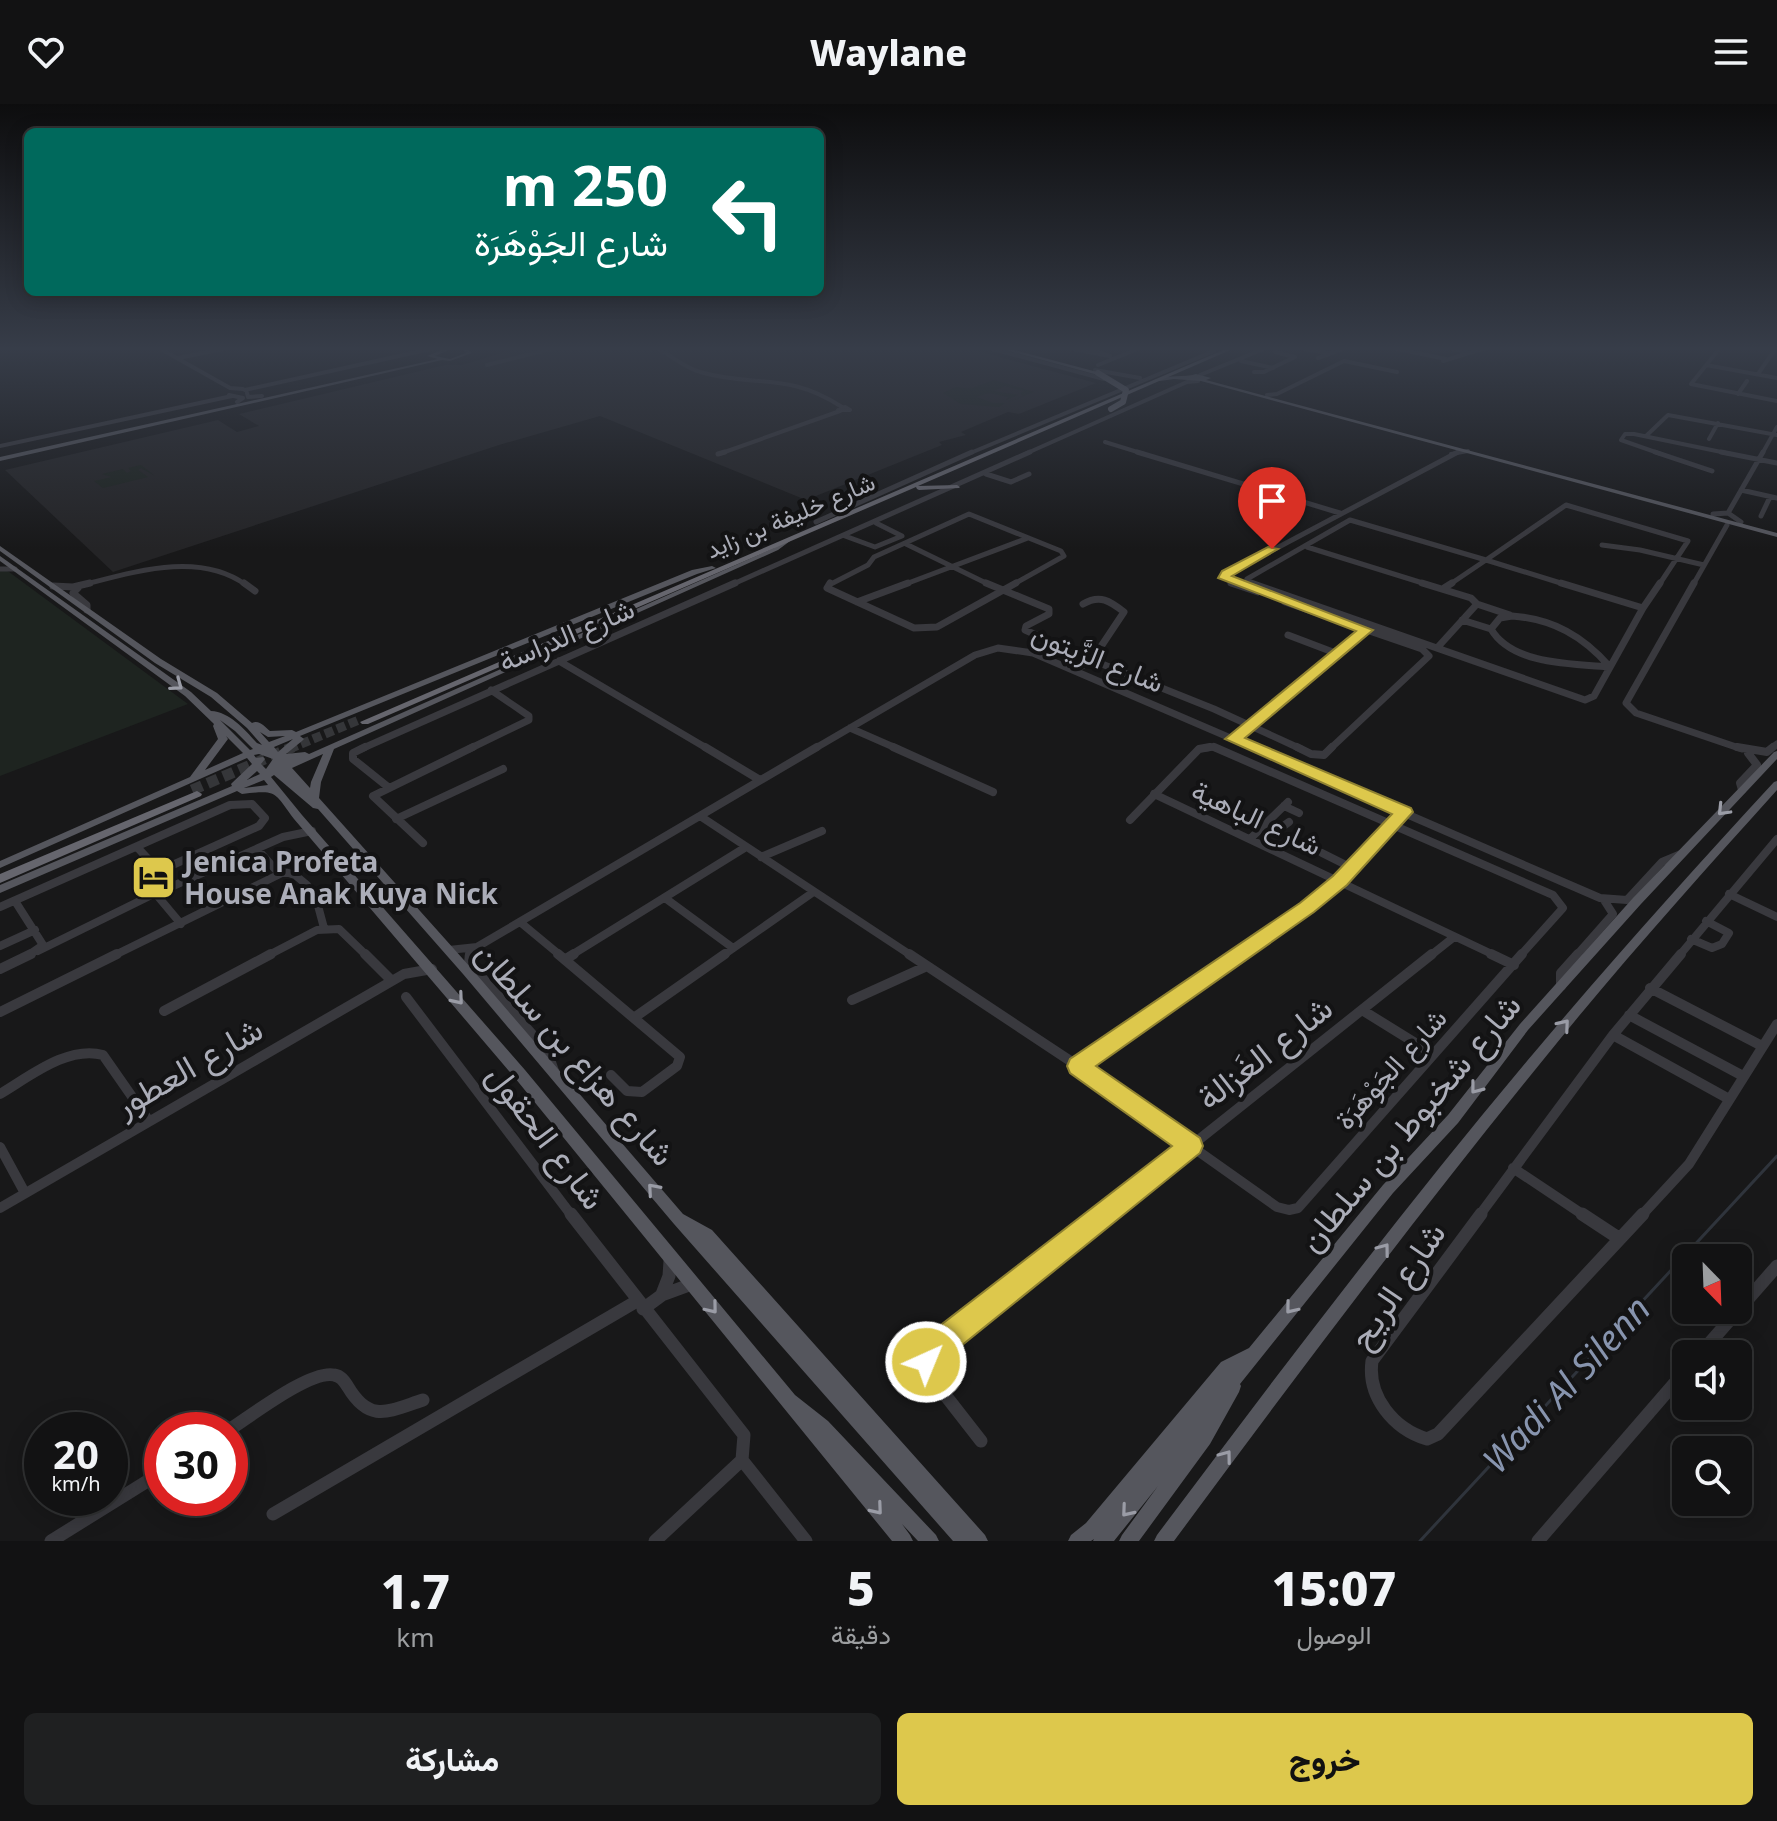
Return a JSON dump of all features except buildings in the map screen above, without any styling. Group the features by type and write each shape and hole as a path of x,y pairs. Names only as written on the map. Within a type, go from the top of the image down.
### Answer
{"highway":[{"name":"شارع خليفة بن زايد","path":"1065,415 363,720 1076,415"},
{"path":"929,479 1096,415"},
{"path":"877,502 916,489 957,487"},
{"path":"0,871 193,788"},
{"path":"0,879 193,788"}],"main road":[{"path":"0,458 157,415"},
{"path":"0,458 193,415"},
{"path":"1339,415 1724,522 1741,523"},
{"path":"1341,415 1777,533"},
{"path":"0,889 328,748 776,549 787,541"},
{"path":"0,548 231,709 258,735 259,753 233,785 161,819"},
{"name":"شارع هزاع بن سلطان","path":"1,564 15,569 208,711 275,770 314,799 679,1219 965,1541"},
{"path":"0,865 193,788 210,772 310,729 695,572 712,568"},
{"path":"275,770 278,758 303,736 407,690"},
{"path":"231,709 241,710 268,734 310,729"},
{"path":"193,788 223,739 208,711"},
{"path":"259,753 278,758 328,748"},
{"path":"314,799 315,783 328,748"},
{"name":"شارع شخبوط بن سلطان","path":"1102,1541 1388,1189 1453,1119 1524,1027 1681,854 1777,754"},
{"path":"275,770 304,799 326,812"},
{"name":"شارع هزاع بن سلطان","path":"275,770 279,792 298,817 432,969 904,1541"},
{"path":"161,819 237,792 268,788 279,792"},
{"name":"شارع شخبوط بن سلطان","path":"1163,1541 1302,1355 1484,1121 1621,958 1775,788"},
{"path":"679,1219 707,1235 979,1541"},
{"path":"1077,1541 1092,1529 1227,1368 1239,1359 1253,1355"},
{"path":"1128,1541 1204,1438 1227,1400 1238,1373"},
{"path":"784,1398 822,1427 930,1541"}],"street":[{"path":"0,446 140,415"},
{"path":"718,454 824,415"},
{"path":"816,522 825,515 1057,415"},
{"name":"شارع الدراسة","path":"388,787 353,758 355,751 876,523 1113,415"},
{"path":"1667,415 1775,434"},
{"path":"1646,436 1667,415"},
{"path":"1709,439 1718,423"},
{"path":"1728,513 1777,427"},
{"path":"1712,471 1621,440 1629,433 1777,463"},
{"path":"1105,442 1340,513"},
{"path":"1442,444 1454,452"},
{"path":"906,544 1050,610 1049,614 1026,626 1026,631 1214,709 1311,754 1327,753 1429,657 1422,649 1224,578 1227,573 1454,452 1476,453"},
{"name":"شارع الدراسة","path":"985,474 1010,482 1029,474"},
{"path":"1741,490 1775,497 1761,516"},
{"path":"1444,588 1483,561 1566,505 1688,541 1643,608 1594,696 1585,700 1252,584 1247,579 1350,520 1356,520 1483,561 1643,608"},
{"path":"1713,514 1728,513 1741,523"},
{"path":"969,514 1028,538 1061,551 1064,556 928,629 914,628 829,589 827,585 868,565 874,557 969,514"},
{"path":"1724,522 1704,565 1626,703 1636,713 1744,750 1763,753 1777,744"},
{"path":"845,536 875,547 902,536 876,523"},
{"path":"857,602 1028,538"},
{"path":"1602,545 1640,550 1704,565"},
{"path":"1307,547 1444,588 1512,616"},
{"path":"53,586 67,588 143,570 192,566 225,571 255,591"},
{"path":"86,584 73,593 87,605 87,610"},
{"path":"1075,670 1102,653 1115,619 1124,612 1108,600 1093,598 1083,604"},
{"path":"1437,648 1477,604"},
{"path":"1491,629 1500,618 1535,617 1564,627 1583,638 1610,667"},
{"path":"1462,620 1491,629 1501,643 1514,650 1559,662 1610,667"},
{"path":"1233,739 1366,630"},
{"path":"1288,635 1338,654"},
{"name":"شارع الزَّيتون","path":"477,947 989,649 1025,650 1075,670 1600,898"},
{"path":"559,661 760,780"},
{"path":"423,843 372,797 529,720 528,715 491,690"},
{"path":"850,728 993,792"},
{"name":"شارع الجَوْهَرَة","path":"700,816 812,893 1078,1066 1277,1207 1294,1210 1561,911 1561,902 1553,895 1220,749 1199,749 1154,794"},
{"path":"1742,790 1740,783 1757,762 1744,750"},
{"path":"396,819 503,769"},
{"path":"1130,820 1154,794"},
{"name":"شارع الباهية","path":"1154,794 1514,965"},
{"path":"0,907 235,804 252,804 265,818 259,826 157,872"},
{"path":"1251,838 1286,804 1297,816 1282,827 1268,822"},
{"path":"1078,1066 1276,930 1340,880 1404,812"},
{"path":"283,837 295,827 298,817"},
{"path":"0,969 170,886 184,884 283,837 312,831"},
{"path":"761,857 822,831"},
{"name":"شارع الريح","path":"1777,839 1613,1035 1372,1361 1369,1377 1375,1395 1412,1435 1427,1439 1438,1434 1689,1164 1777,1024"},
{"path":"137,847 170,886"},
{"path":"566,959 746,847"},
{"path":"257,849 275,869 295,875 307,885 324,928"},
{"path":"1322,853 1352,868"},
{"path":"1600,898 1627,900 1662,862 1681,854"},
{"path":"0,1012 284,872"},
{"path":"155,893 181,924"},
{"path":"635,1017 812,893"},
{"path":"1729,894 1777,917"},
{"path":"665,898 733,948"},
{"path":"1561,986 1561,973 1613,914 1612,908 1600,898"},
{"path":"15,901 43,943 38,951"},
{"path":"1691,939 1712,948 1722,944 1729,933 1706,921"},
{"path":"520,922 679,1053 680,1062 642,1092 627,1091 611,1075"},
{"path":"164,1011 324,928 339,929 392,981"},
{"path":"0,946 35,930"},
{"name":"شارع الغَزالة","path":"981,1441 928,1373 926,1362 931,1352 1454,937"},
{"path":"444,947 462,951 477,947"},
{"path":"477,947 468,957 469,963 547,1051 553,1062 554,1075"},
{"path":"404,974 413,961 414,949"},
{"path":"852,1000 925,967"},
{"name":"شارع العطور","path":"0,1208 404,974 432,969"},
{"path":"1650,988 1762,1046"},
{"name":"شارع الحقول","path":"406,997 640,1305 744,1435 742,1460"},
{"path":"1362,1010 1433,1054"},
{"path":"1629,1015 1743,1076"},
{"path":"1613,1035 1729,1099"},
{"path":"0,1094 75,1054 96,1051 103,1055 149,1121"},
{"path":"0,1147 25,1193"},
{"path":"1513,1168 1620,1239"},
{"path":"662,1295 669,1276 670,1258"},
{"path":"1712,1340 1777,1266"},
{"path":"273,1514 640,1305 694,1284"},
{"path":"248,1418 324,1374 342,1378 357,1402 373,1412 389,1411 423,1400"},
{"path":"1538,1541 1672,1386"},
{"path":"655,1541 742,1460 806,1541"},
{"path":"51,1541 144,1483"}],"shaded area":[{"path":"241,415 1001,415 961,432 966,435 939,442 942,445 806,500 600,416 499,445 113,572 5,470 218,420 237,432 259,426"},
{"path":"141,465 155,476 141,468 138,470 148,477 103,488 94,481 112,477 102,474 123,469 127,473 131,471 128,468"},
{"path":"5,569 188,704 0,776 0,570"}],"waterway":[{"name":"Wadi Al Silenn","path":"1420,1541 1777,1156"}],"tunnel":[{"path":"289,749 361,719"},
{"path":"192,790 293,747"}],"place":[{"name":"Jenica Profeta House Anak Kuya Nick","path":"153,877"}],"route":[{"path":"926,1362 934,1349 1191,1146 1078,1066 1307,908 1340,880 1404,812 1233,739 1366,630 1224,578 1227,573 1272,549"}]}
